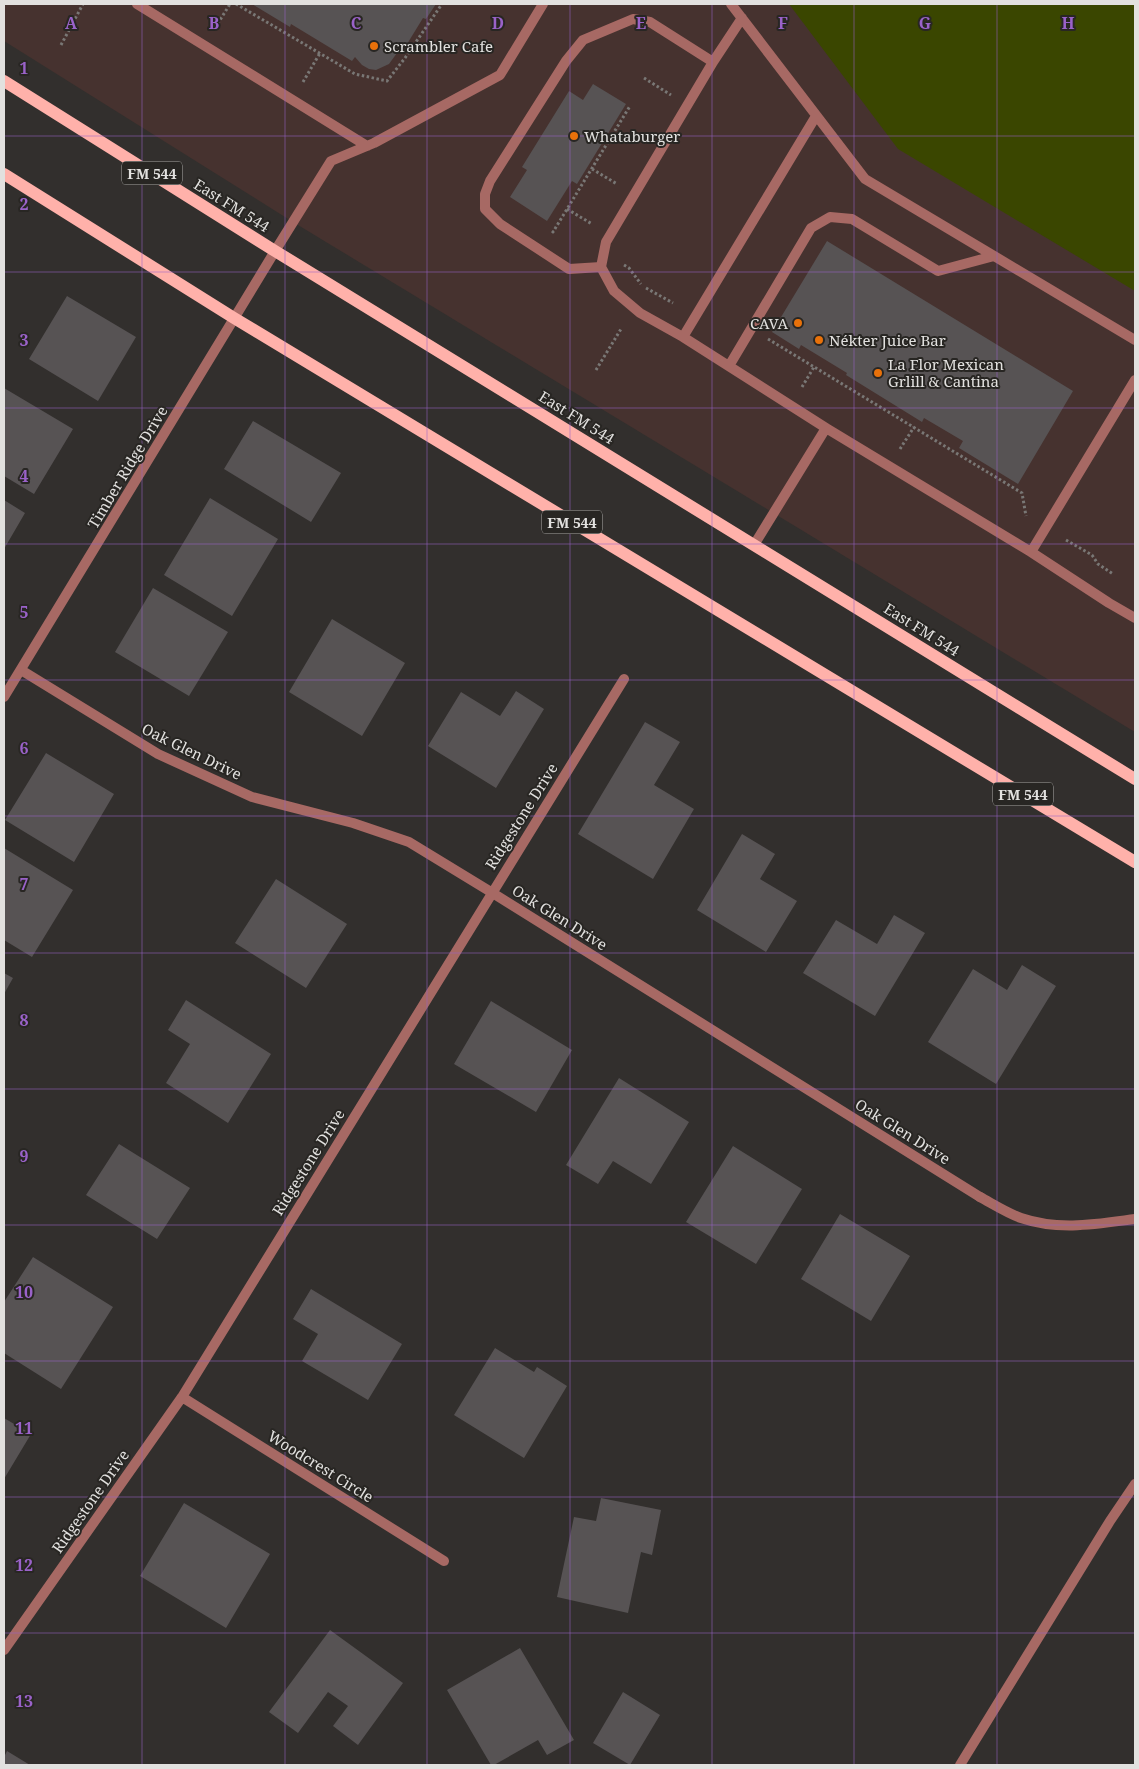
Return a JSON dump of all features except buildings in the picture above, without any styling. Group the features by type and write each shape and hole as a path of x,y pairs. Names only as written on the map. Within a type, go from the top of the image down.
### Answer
{"main road":[{"name":"East FM 544","path":"4,81 275,251 1135,779"},
{"name":"FM 544","path":"4,174 234,318 1135,862"}],"street":[{"path":"137,4 367,146"},
{"name":"Timber Ridge Drive","path":"4,697 331,161 367,146 500,75 543,4"},
{"path":"730,4 865,179 1135,340"},
{"path":"742,18 713,62 606,242 602,267 614,290 640,313 683,337 826,428 1031,552 1135,618"},
{"path":"602,267 570,269 500,224 485,209 485,194 490,181 566,61 583,40 620,23 633,19 642,19 650,22 713,62"},
{"path":"683,337 816,116"},
{"path":"729,366 811,228 830,217 852,219 938,271 994,256"},
{"path":"1031,552 1135,380"},
{"path":"754,545 826,428"},
{"name":"Oak Glen Drive","path":"21,670 158,754 252,797 352,823 408,842 492,892 980,1197 1019,1218 1041,1224 1065,1226 1135,1219"},
{"name":"Ridgestone Drive","path":"4,1650 182,1397 624,679"},
{"name":"Woodcrest Circle","path":"182,1397 444,1561"},
{"path":"960,1765 1110,1521 1135,1484"}],"path":[{"path":"61,45 83,4"},
{"path":"205,46 230,4"},
{"path":"236,4 354,74 387,81 442,4"},
{"path":"292,99 320,53"},
{"path":"644,78 687,105"},
{"path":"546,228 553,232 630,106"},
{"path":"592,168 633,194"},
{"path":"567,209 595,226"},
{"path":"619,262 629,268 645,288 673,303"},
{"path":"596,370 621,329"},
{"path":"764,345 768,339 1022,492 1026,516"},
{"path":"1066,540 1092,555 1098,564 1113,574"}],"shaded area":[{"path":"4,4 1135,4 1135,732 293,222 4,41"}],"green space":[{"path":"789,4 1135,4 1135,291 898,149"}],"place":[{"name":"Scrambler Cafe","path":"374,46"},
{"name":"Whataburger","path":"574,136"},
{"name":"CAVA","path":"798,323"},
{"name":"Nékter Juice Bar","path":"819,340"},
{"name":"La Flor Mexican Grlill & Cantina","path":"878,373"}]}
